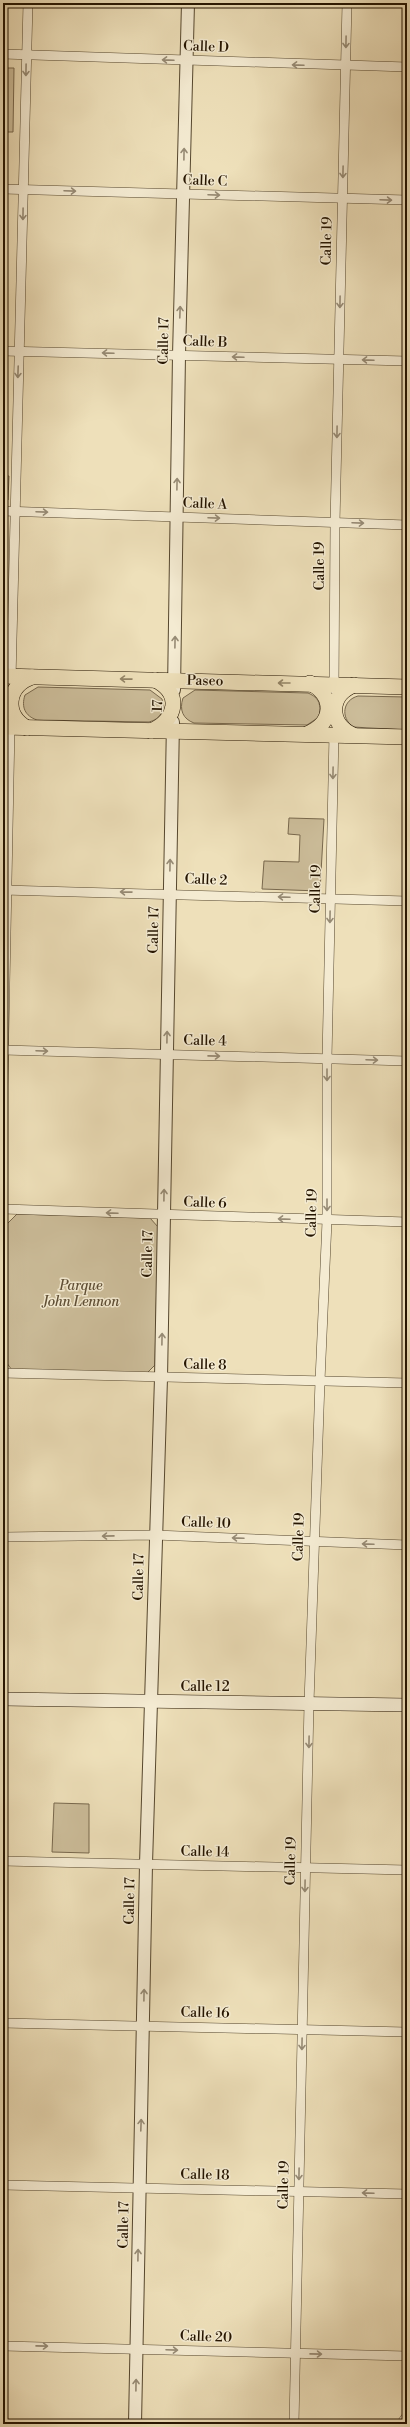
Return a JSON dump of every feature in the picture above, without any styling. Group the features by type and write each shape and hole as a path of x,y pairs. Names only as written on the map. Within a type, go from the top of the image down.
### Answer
{"main road":[{"name":"Paseo","path":"7,676 32,678 354,684 407,687"},
{"path":"27,728 14,717 5,701 17,686 32,678"},
{"path":"151,731 167,722 173,706 169,690 155,680"},
{"path":"307,734 322,725 327,718 328,709 324,693 310,683"},
{"path":"353,735 339,726 334,709 340,694 354,684"},
{"path":"6,727 407,737"},
{"name":"Calle 12","path":"3,1699 407,1705"}],"street":[{"path":"3,1086 5,701 14,512 28,3"},
{"name":"Calle 17","path":"174,681 179,355 188,3"},
{"name":"Calle 19","path":"294,2424 314,1542 328,1221 327,1058 334,734 335,522 347,3"},
{"name":"Calle D","path":"3,54 407,67"},
{"name":"Calle C","path":"3,189 407,200"},
{"name":"Calle B","path":"3,350 407,361"},
{"name":"Calle A","path":"3,511 407,525"},
{"name":"17","path":"172,732 174,681"},
{"name":"Calle 17","path":"135,2424 146,1864 161,1378 172,732"},
{"name":"Calle 2","path":"5,890 170,893 407,901"},
{"name":"Calle 4","path":"3,1050 407,1061"},
{"name":"Calle 6","path":"3,1210 328,1221 407,1222"},
{"name":"Calle 8","path":"3,1373 407,1383"},
{"name":"Calle 10","path":"3,1537 155,1535 407,1545"},
{"name":"Calle 14","path":"3,1861 407,1870"},
{"name":"Calle 16","path":"3,2022 407,2032"},
{"name":"Calle 18","path":"3,2185 407,2194"},
{"name":"Calle 20","path":"3,2346 136,2348 295,2354 407,2356"},
{"path":"401,2424 407,2416"}],"green space":[{"path":"3,68 14,68 13,132 3,132"},
{"path":"3,476 9,476 8,500 3,500"},
{"path":"38,687 150,690 162,699 163,707 161,714 157,719 149,722 37,720 30,716 25,710 24,699 25,695"},
{"path":"195,690 308,693 315,697 319,702 319,717 307,725 194,723 187,719 183,714 181,706 183,698"},
{"path":"358,696 407,697 407,730 353,727 346,718 345,709 349,701"},
{"path":"289,818 324,819 320,891 262,889 264,861 299,862 300,835 288,834"},
{"name":"Parque John Lennon","path":"17,1214 150,1218 158,1227 155,1365 146,1374 12,1370 6,1362 7,1224"},
{"path":"54,1803 89,1804 89,1853 52,1852"}]}
